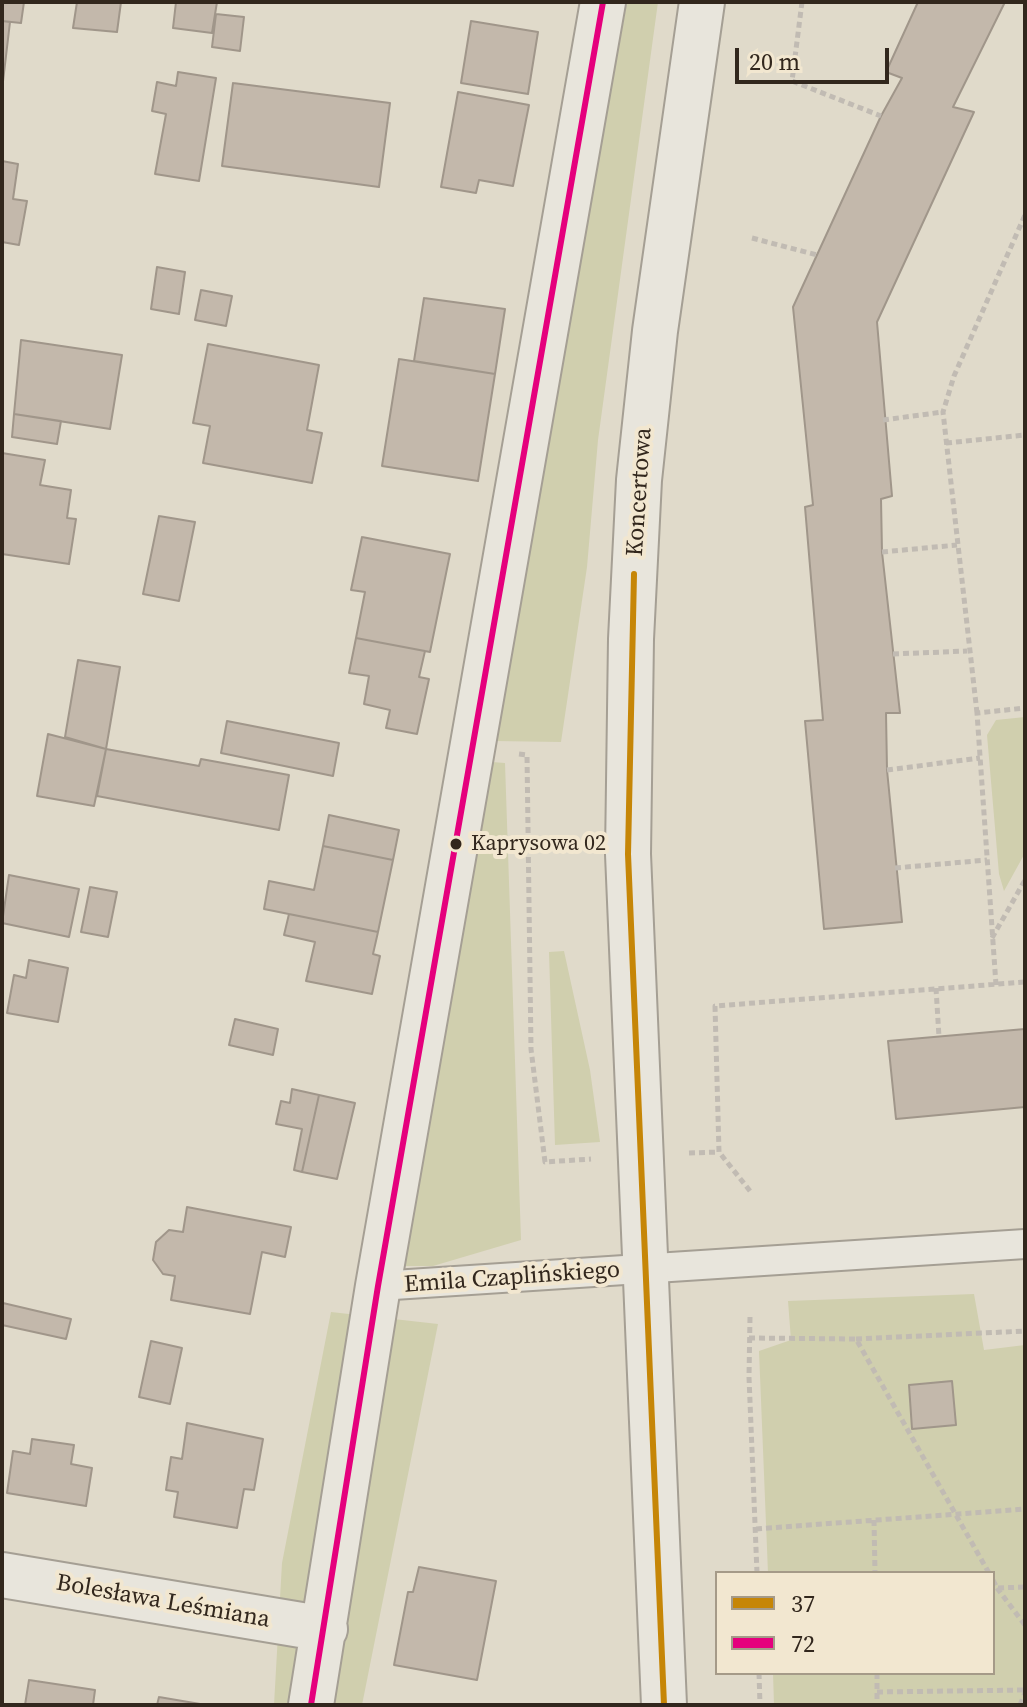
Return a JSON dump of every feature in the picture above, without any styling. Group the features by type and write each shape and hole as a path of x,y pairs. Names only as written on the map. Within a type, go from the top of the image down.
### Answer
{"street":[{"name":"Emila Czaplińskiego","path":"311,1705 378,1286 603,2"},
{"name":"Koncertowa","path":"664,1705 628,854 634,578 639,480 655,331 702,2"},
{"name":"Bolesława Leśmiana","path":"2,1575 325,1629"}],"lane":[{"name":"Emila Czaplińskiego","path":"378,1286 1025,1244"}],"path":[{"path":"802,2 792,81 881,116"},
{"path":"996,985 977,713 967,651 943,412 954,376 1025,215"},
{"path":"752,238 817,255"},
{"path":"883,420 943,412"},
{"path":"946,443 1025,435"},
{"path":"882,552 957,545"},
{"path":"893,654 967,651"},
{"path":"977,713 1025,708"},
{"path":"473,748 527,755 531,1049 545,1162 600,1159"},
{"path":"887,770 980,758"},
{"path":"895,868 987,860"},
{"path":"992,938 1025,880"},
{"path":"750,1191 719,1152 715,1006 1025,982"},
{"path":"936,988 939,1037"},
{"path":"689,1153 719,1152"},
{"path":"750,1317 757,1571"},
{"path":"749,1338 856,1339 1025,1331"},
{"path":"856,1339 988,1571"},
{"path":"756,1529 1025,1509"},
{"path":"874,1520 875,1571"},
{"path":"995,1584 1025,1625"},
{"path":"997,1588 1025,1587"},
{"path":"759,1675 760,1705"},
{"path":"877,1675 877,1705"},
{"path":"877,1692 1025,1692 1020,1705"}],"green space":[{"path":"627,2 658,2 598,440 587,567 561,742 494,741"},
{"path":"1025,717 1025,853 1004,891 999,874 987,735 996,720"},
{"path":"492,762 505,763 521,1240 433,1266 404,1266"},
{"path":"564,951 590,1070 600,1142 555,1145 549,952"},
{"path":"974,1294 984,1350 1025,1345 1025,1705 774,1705 773,1675 995,1675 995,1571 768,1571 759,1351 791,1340 788,1301"},
{"path":"331,1312 438,1324 362,1705 274,1705 282,1563"}],"building":[{"path":"2,2 24,2 21,23 2,21"},
{"path":"77,2 121,2 117,32 73,28"},
{"path":"176,2 217,2 212,33 173,28"},
{"path":"918,2 1005,2 953,107 974,112 877,322 892,496 881,499 882,552 900,713 886,713 887,770 902,922 824,929 805,721 823,720 805,507 813,505 793,307 881,116 902,78 886,72"},
{"path":"216,14 244,17 240,51 212,47"},
{"path":"2,21 10,22 2,90"},
{"path":"471,21 538,32 528,94 461,83"},
{"path":"178,72 216,78 199,181 155,174 166,114 152,111 157,82 176,86"},
{"path":"233,83 390,103 379,187 222,166"},
{"path":"458,92 529,105 513,186 479,180 476,193 441,187"},
{"path":"2,161 18,164 13,199 27,201 19,245 2,242"},
{"path":"157,267 185,272 179,314 151,309"},
{"path":"201,290 232,296 226,326 195,320"},
{"path":"424,298 505,309 495,374 414,361"},
{"path":"21,340 122,355 110,429 14,414"},
{"path":"208,344 319,365 307,430 322,433 312,483 203,463 210,426 193,423"},
{"path":"399,359 495,374 478,481 382,466"},
{"path":"14,414 61,421 57,444 12,437"},
{"path":"2,453 45,460 40,485 71,490 67,518 76,519 69,564 2,554"},
{"path":"159,516 195,522 179,601 143,594"},
{"path":"362,537 450,554 430,652 356,638 365,592 351,590"},
{"path":"356,638 425,651 419,677 429,679 417,734 386,728 390,710 364,704 369,676 349,673"},
{"path":"78,660 120,667 106,749 65,737"},
{"path":"227,721 339,743 333,776 221,753"},
{"path":"48,734 106,749 94,806 37,796"},
{"path":"106,749 199,766 201,759 289,775 279,830 97,796"},
{"path":"329,815 399,830 393,860 323,846"},
{"path":"323,846 393,860 378,932 264,909 269,881 314,890"},
{"path":"9,875 79,889 69,937 2,923"},
{"path":"90,887 117,892 108,937 81,932"},
{"path":"289,914 378,932 373,954 380,956 372,994 306,981 315,942 284,935"},
{"path":"29,960 68,968 58,1022 7,1013 14,975 26,978"},
{"path":"235,1019 278,1029 273,1055 229,1045"},
{"path":"1025,1029 1025,1107 896,1119 888,1041"},
{"path":"292,1089 319,1095 302,1172 294,1170 302,1129 276,1124 281,1101 290,1103"},
{"path":"319,1095 355,1103 337,1179 302,1172"},
{"path":"187,1207 291,1227 285,1257 262,1252 250,1314 171,1300 175,1276 163,1274 153,1260 156,1242 169,1230 183,1232"},
{"path":"3,1303 71,1319 66,1339 2,1325"},
{"path":"151,1341 182,1348 170,1404 139,1397"},
{"path":"952,1381 956,1425 912,1429 909,1385"},
{"path":"187,1423 263,1439 254,1490 244,1489 237,1528 174,1517 178,1492 166,1490 171,1457 182,1459"},
{"path":"32,1439 74,1445 71,1464 92,1468 86,1506 7,1493 13,1451 30,1454"},
{"path":"419,1567 496,1581 477,1680 394,1665 408,1592 413,1592"},
{"path":"29,1680 95,1690 93,1705 25,1705"},
{"path":"159,1697 206,1705 157,1705"}],"transit line":[{"name":"72","path":"311,1705 378,1286 603,2"},
{"name":"37","path":"634,574 628,854 664,1705"}],"place":[{"name":"Kaprysowa 02","path":"456,844"}]}
